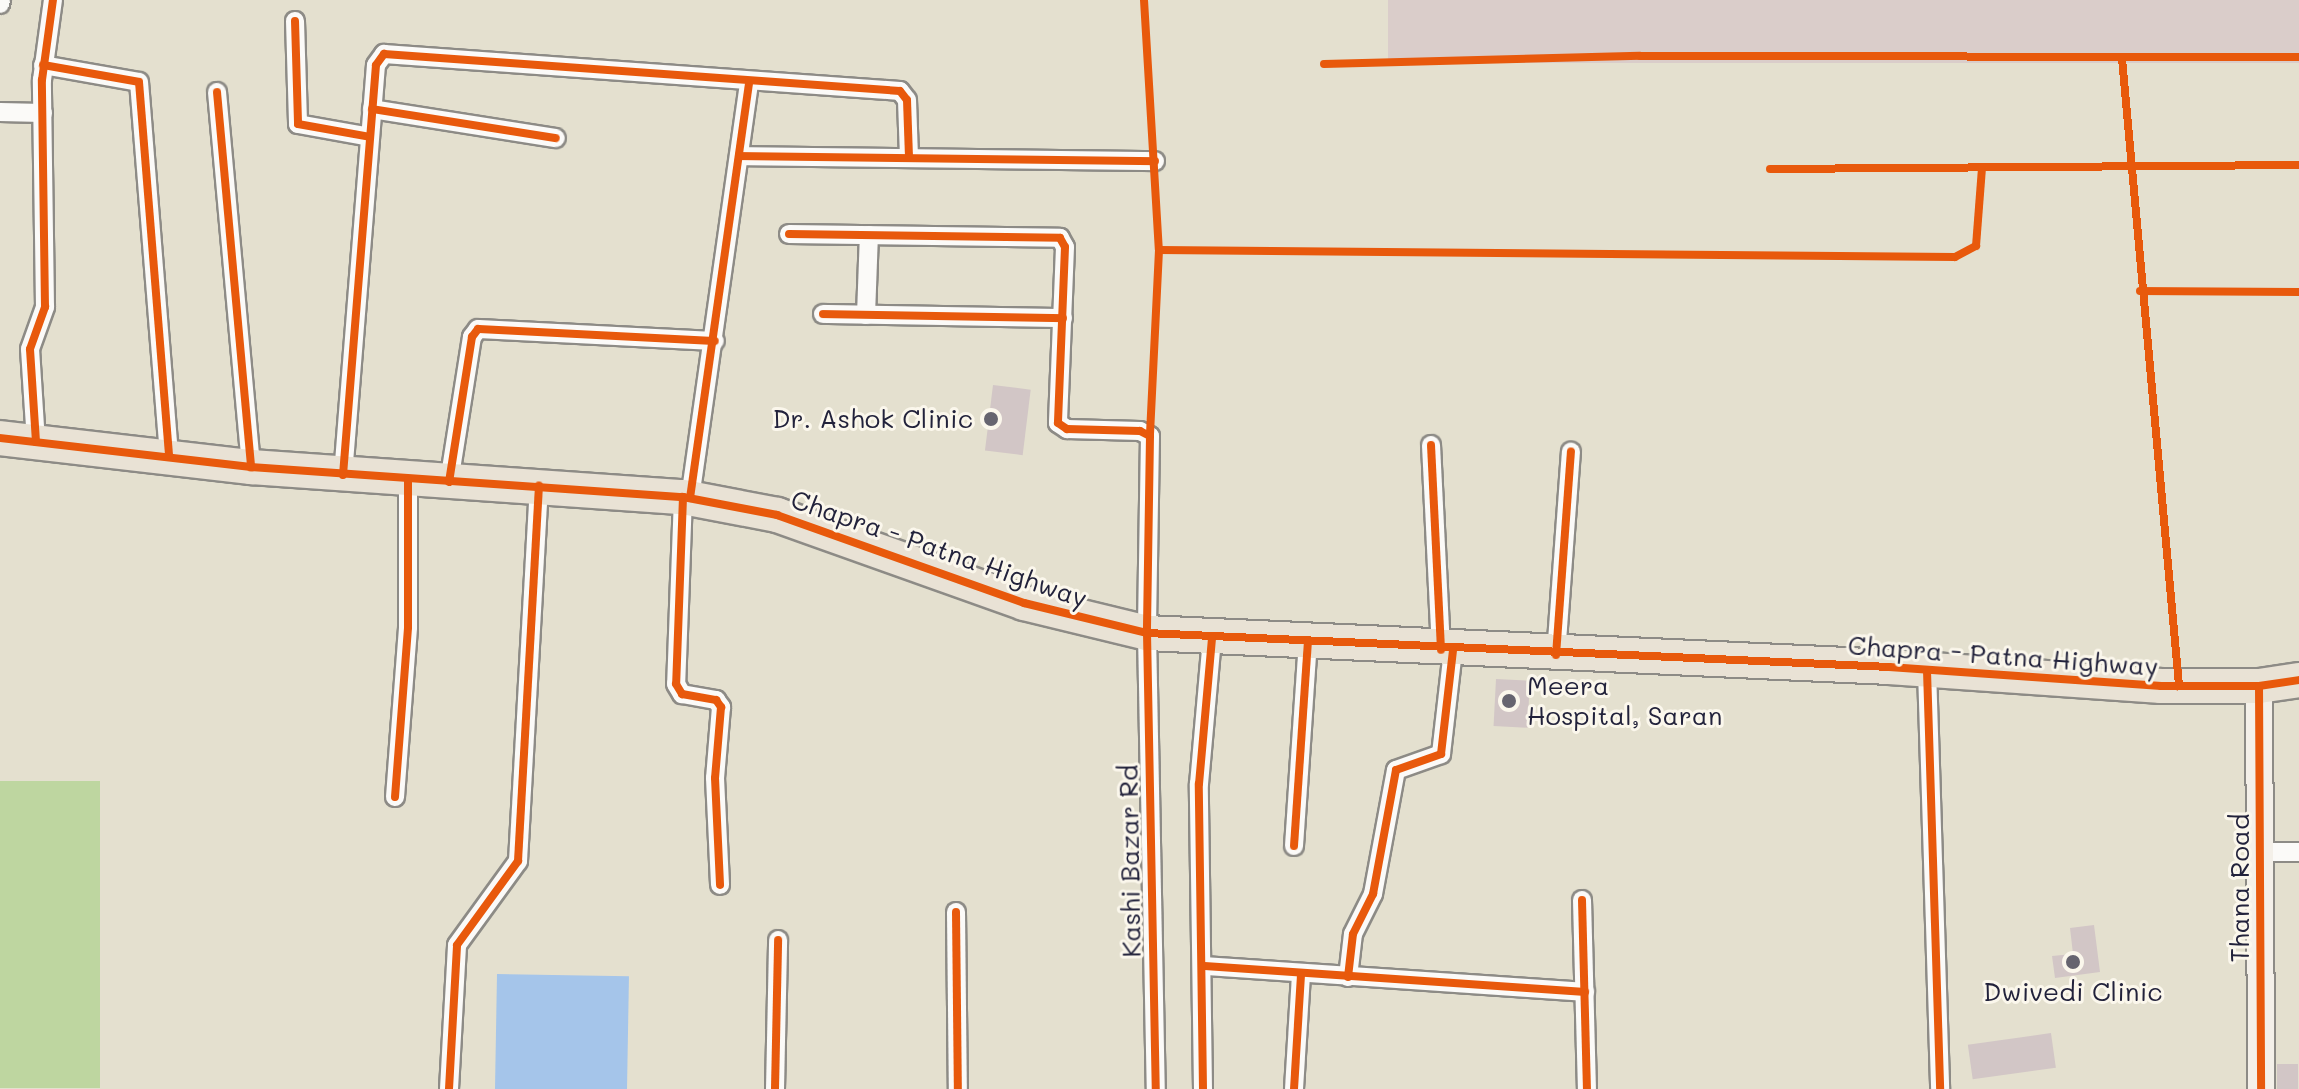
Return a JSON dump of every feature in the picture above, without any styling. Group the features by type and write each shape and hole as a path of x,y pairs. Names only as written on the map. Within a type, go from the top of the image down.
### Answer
{"highway":[{"name":"Chapra - Patna Highway","path":"0,438 251,467 687,498 777,515 1024,603 1147,633 1447,651 1927,670 2161,686 2259,686 2299,680"}],"street":[{"path":"36,442 30,358 45,307 43,65 53,0"},
{"path":"295,21 298,124 370,137"},
{"path":"343,475 377,60 388,53 900,91 907,100 909,157"},
{"path":"43,65 131,76 140,85 169,457"},
{"path":"720,885 715,778 721,707 716,700 682,694 676,684 687,498 715,341 749,81"},
{"path":"217,92 251,467"},
{"path":"372,109 556,138"},
{"path":"0,112 43,113"},
{"path":"739,156 1155,161"},
{"path":"789,234 1060,238 1065,247 1063,318 823,314"},
{"path":"866,315 869,235"},
{"name":"Kashi Bazar Rd","path":"1063,318 1058,423 1067,429 1145,431 1152,439 1147,633 1156,1089"},
{"path":"449,482 472,337 478,329 715,341"},
{"path":"1348,977 1353,934 1373,894 1396,770 1441,754 1447,651 1431,445"},
{"path":"1556,655 1571,452"},
{"path":"395,797 408,627 408,480"},
{"path":"449,1089 457,945 518,861 539,486"},
{"path":"1203,1089 1205,966 1199,784 1212,639"},
{"path":"1294,846 1308,643"},
{"path":"1927,670 1940,1089"},
{"name":"Thana Road","path":"2259,686 2261,1089"},
{"path":"2260,852 2299,852"},
{"path":"1582,900 1587,1089"},
{"path":"956,912 958,1089"},
{"path":"775,1089 778,940"},
{"path":"1205,966 1585,992"},
{"path":"1294,1089 1301,973"}],"shaded area":[{"path":"1388,0 2299,0 2299,63 1388,63"}],"green space":[{"path":"0,781 100,781 100,1088 0,1088"}],"water":[{"path":"497,974 629,976 627,1089 495,1089"}],"building":[{"path":"993,385 1031,390 1023,455 985,451"},
{"path":"1496,679 1530,681 1527,728 1494,726"},
{"path":"2094,925 2100,972 2055,978 2052,956 2073,954 2070,928"},
{"path":"2051,1033 2056,1068 1973,1079 1968,1045"},
{"path":"2277,1064 2298,1064 2298,1089 2277,1089"}],"cycle path":[{"path":"36,442 30,349 45,307 42,80 53,0"},
{"path":"1144,0 1159,250 1150,436"},
{"path":"295,21 298,124 370,137"},
{"path":"343,475 376,65 384,54 900,91 907,100 909,157"},
{"path":"1324,64 1640,56 2299,57"},
{"path":"2122,58 2179,686"},
{"path":"43,65 139,82 169,457"},
{"path":"690,498 749,81"},
{"path":"217,92 251,467"},
{"path":"372,109 556,138"},
{"path":"739,156 1155,161"},
{"path":"1770,169 2299,165"},
{"path":"1159,250 1955,257 1976,246 1982,168"},
{"path":"789,234 1060,238 1065,247 1058,423 1067,429 1140,431 1150,436 1147,633 1156,1089"},
{"path":"2140,291 2299,292"},
{"path":"823,314 1063,318"},
{"path":"449,482 472,337 478,329 715,341"},
{"path":"0,438 251,467 683,497 777,515 1024,603 1147,633 1889,667 2161,686 2259,686 2299,680"},
{"path":"1431,445 1441,650"},
{"path":"1556,655 1571,452"},
{"path":"395,797 408,627 408,480"},
{"path":"449,1089 457,945 518,861 539,486"},
{"path":"683,497 676,684 682,694 716,700 721,707 715,778 720,885"},
{"path":"1203,1089 1199,784 1212,639"},
{"path":"1294,846 1308,643"},
{"path":"1348,977 1353,934 1373,894 1396,770 1441,754 1453,651"},
{"path":"1927,670 1940,1089"},
{"path":"2259,686 2261,1089"},
{"path":"1582,900 1587,1089"},
{"path":"956,912 958,1089"},
{"path":"775,1089 778,940"},
{"path":"1205,966 1585,992"},
{"path":"1294,1089 1301,973"}],"place":[{"name":"Dr. Ashok Clinic","path":"991,419"},
{"name":"Meera Hospital, Saran","path":"1509,701"},
{"name":"Dwivedi Clinic","path":"2073,962"}]}
